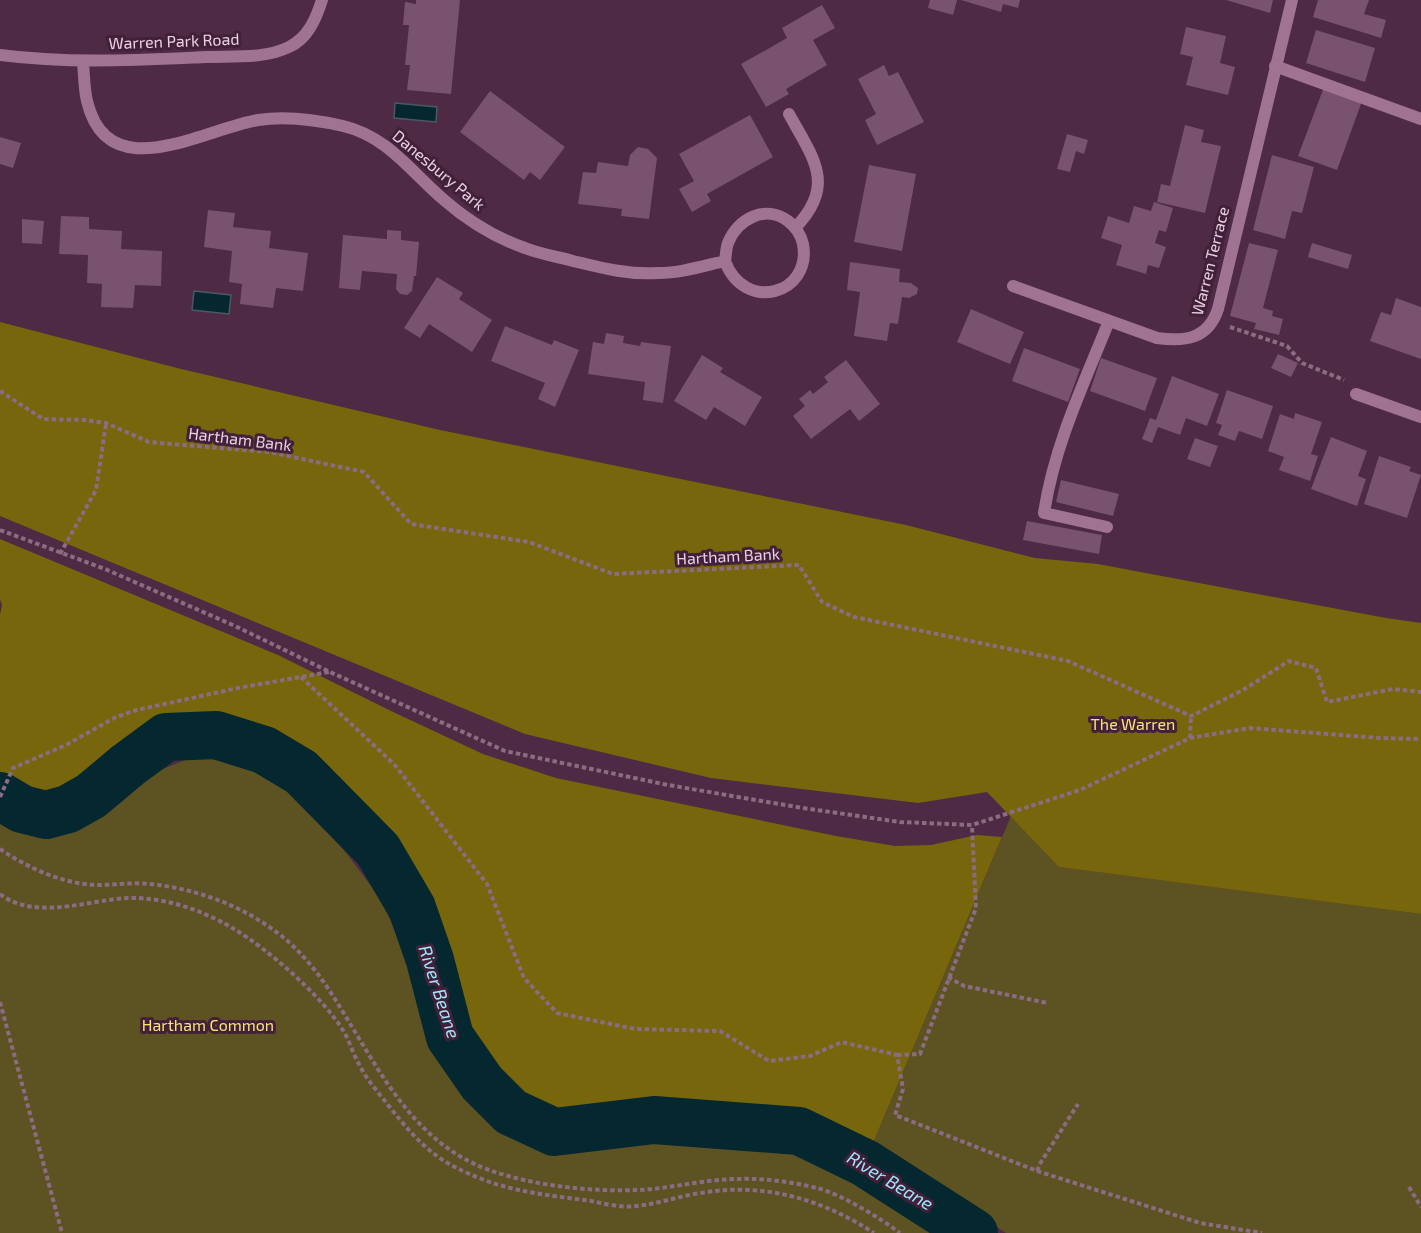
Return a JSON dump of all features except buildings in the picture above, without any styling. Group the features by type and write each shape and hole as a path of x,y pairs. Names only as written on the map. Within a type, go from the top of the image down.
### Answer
{"street":[{"name":"Warren Park Road","path":"0,55 83,61 173,59 269,53 288,48 307,33 322,0"},
{"name":"Warren Terrace","path":"1013,286 1157,338 1170,340 1196,335 1209,328 1214,322 1292,0"},
{"name":"Danesbury Park","path":"83,61 86,101 93,119 103,134 114,144 128,148 181,144 228,126 260,120 322,122 345,126 366,133 389,147 465,217 525,249 620,273 659,273 725,261"},
{"path":"1275,66 1421,119"},
{"path":"789,114 814,161 818,174 817,193 812,207 795,228"},
{"path":"767,213 788,220 801,237 804,263 799,274 782,288 762,293 745,287 730,274 725,261 728,243 736,230 743,222 755,215 767,213"},
{"path":"1107,526 1044,513 1049,479 1109,321"},
{"path":"1356,394 1421,417"}],"path":[{"path":"1214,322 1287,346 1302,363 1342,378 1356,394"},
{"name":"Hartham Bank","path":"0,391 43,419 106,423 149,442 269,452 364,472 411,524 529,542 613,574 799,565 822,602 854,617 1068,661 1191,716"},
{"path":"60,554 96,490 106,423"},
{"path":"0,530 105,569 235,626 330,672 505,751 668,785 803,808 900,822 972,825 1080,790 1190,738 1250,728 1421,739"},
{"path":"1190,738 1191,716 1243,690 1289,661 1316,668 1327,702 1394,689 1421,692"},
{"path":"0,797 13,768 66,745 116,717 137,710 238,688 330,672"},
{"path":"302,677 394,764 486,884 524,978 557,1013 635,1029 720,1031 769,1061 810,1056 842,1042 897,1054 920,1054 976,908 972,825"},
{"path":"0,849 15,859 68,880 95,885 147,883 174,887 200,893 257,918 286,939 308,960 324,981 382,1076 412,1115 429,1135 461,1158 527,1181 601,1190 640,1190 738,1179 779,1181 820,1189 878,1217 900,1233"},
{"path":"0,894 10,901 31,907 130,898 161,900 216,919 236,930 279,962 322,1003 344,1032 368,1080 414,1138 445,1163 488,1182 524,1191 634,1207 702,1192 752,1190 794,1196 818,1203 845,1215 874,1233"},
{"path":"948,977 964,986 1048,1003"},
{"path":"0,1002 62,1233"},
{"path":"897,1054 903,1089 895,1115 1037,1171 1200,1223 1262,1233"},
{"path":"1037,1171 1078,1104"},
{"path":"1409,1187 1421,1207"}],"green space":[{"name":"The Warren","path":"0,322 177,368 440,430 906,525 1035,558 1098,564 1421,623 1421,914 1059,867 987,792 918,803 711,778 525,734 0,516"},
{"path":"0,539 278,655 483,754 556,778 895,846 931,845 977,835 1002,837 871,1148 794,1124 656,1110 571,1123 531,1113 477,1071 459,1034 437,927 405,862 296,745 243,720 183,718 131,741 73,788 40,795 13,788 0,779 0,615 2,605 0,599"},
{"name":"Hartham Common","path":"190,758 243,761 296,796 347,854 383,902 403,952 431,1050 460,1086 517,1130 544,1145 687,1137 774,1147 851,1174 951,1233 0,1233 0,816 8,826 30,832 62,835 95,819 131,782"},
{"path":"1011,816 1060,867 1421,914 1421,1233 1006,1233 871,1148"}],"water":[{"path":"395,103 437,107 436,122 394,118"},
{"path":"194,291 231,295 229,314 192,310"}],"waterway":[{"name":"River Beane","path":"0,796 22,809 46,815 68,809 91,796 166,737 216,735 264,750 301,772 378,850 412,908 430,960 450,1037 482,1083 511,1112 554,1132 654,1120 799,1131 865,1163 974,1233"}]}
